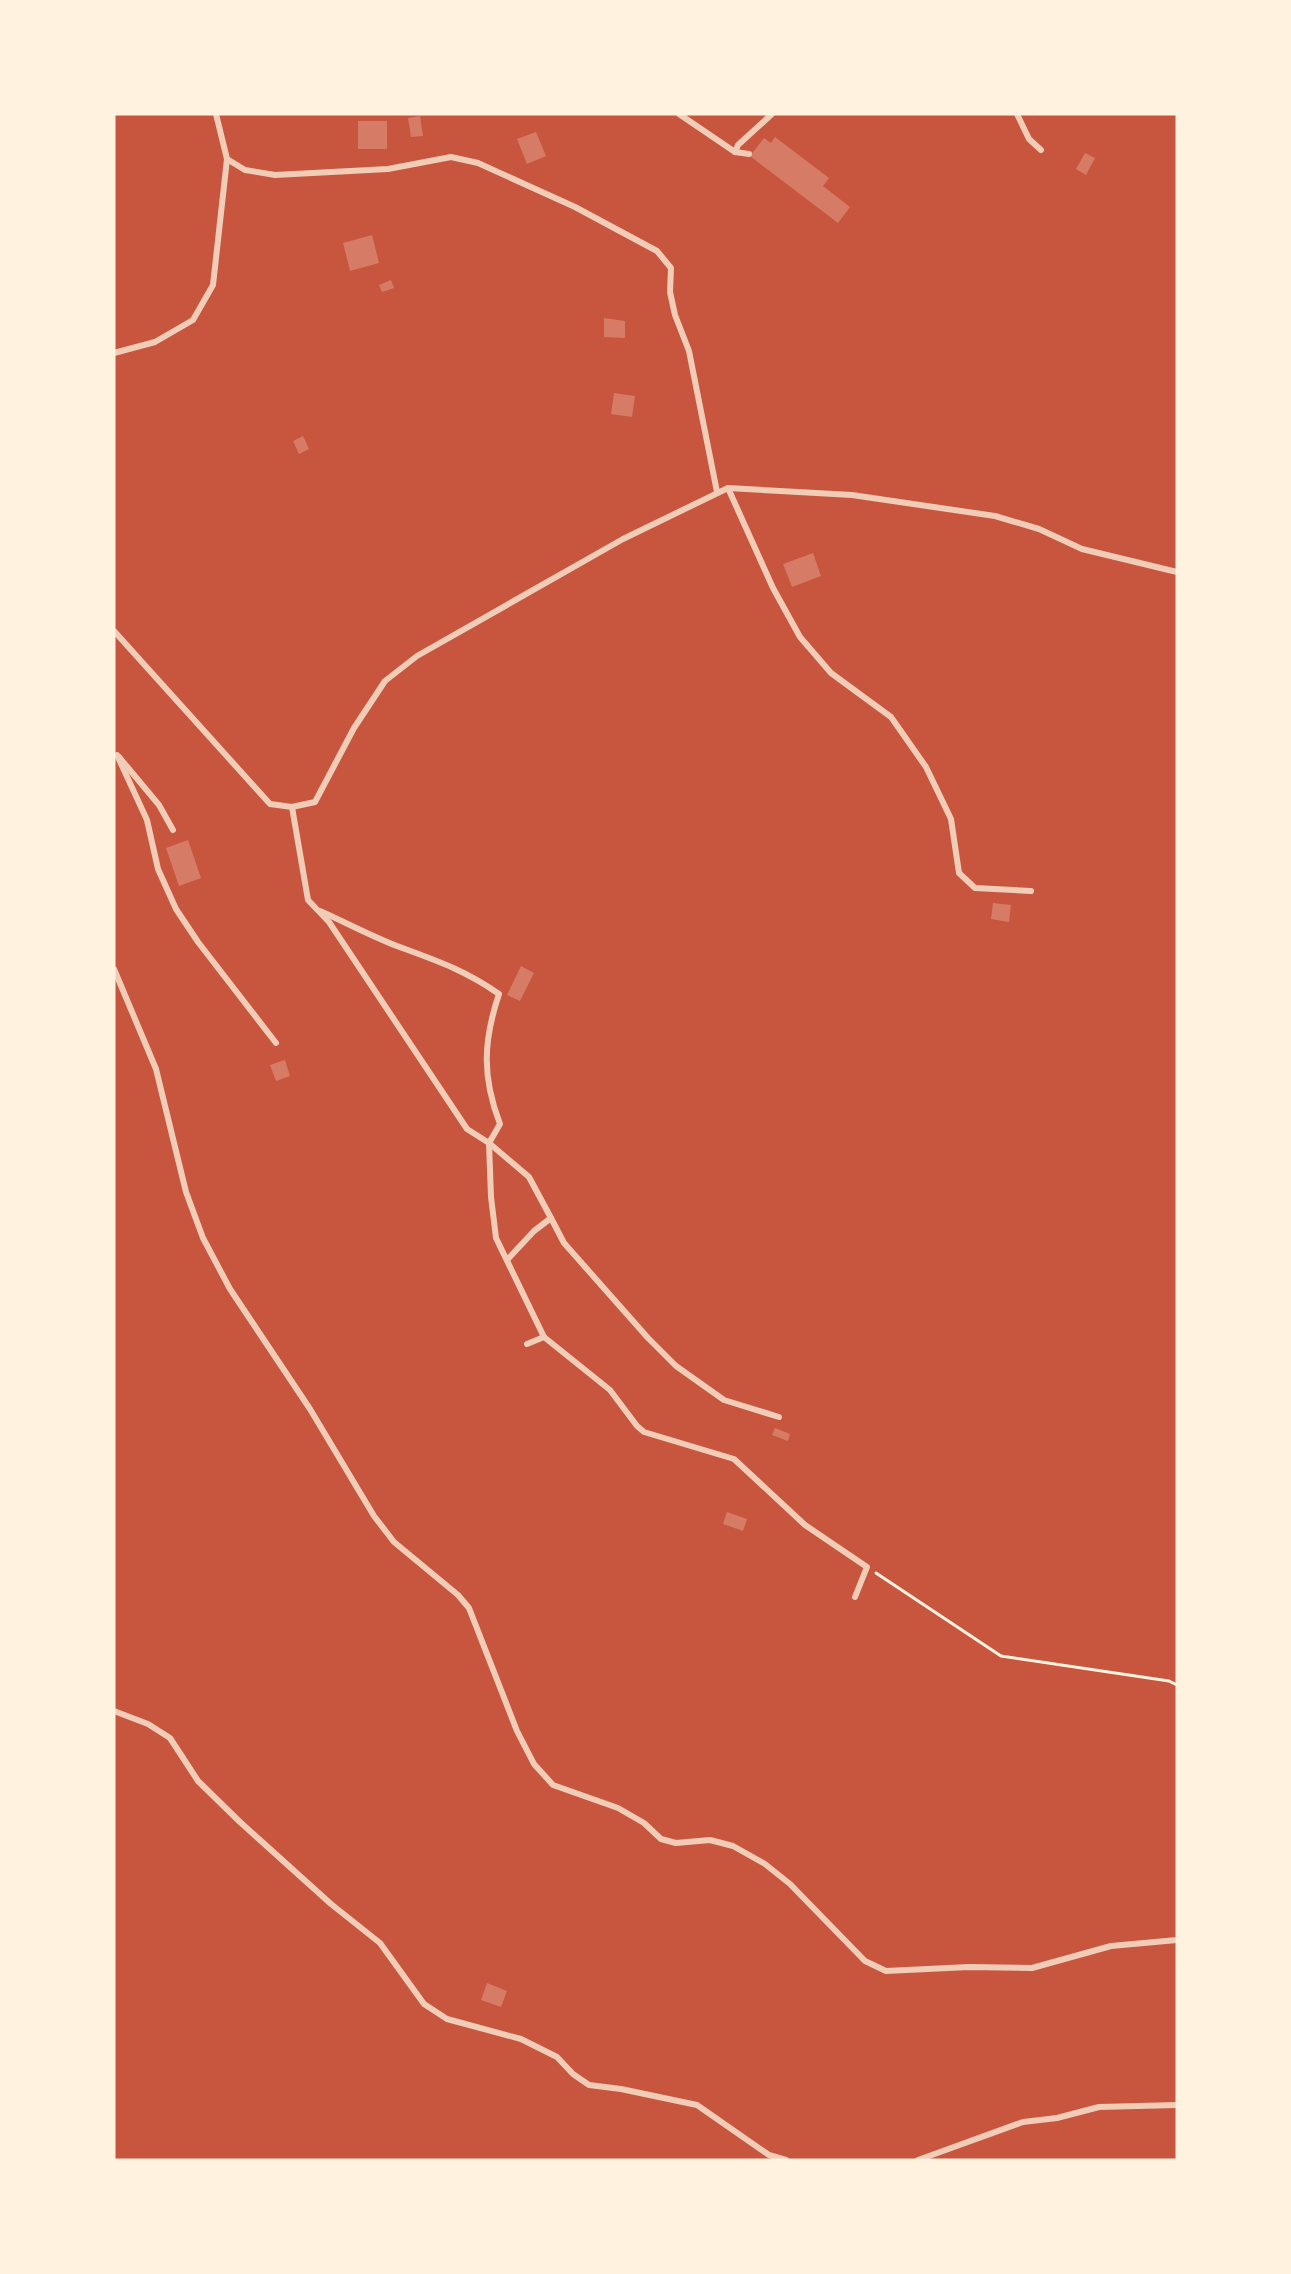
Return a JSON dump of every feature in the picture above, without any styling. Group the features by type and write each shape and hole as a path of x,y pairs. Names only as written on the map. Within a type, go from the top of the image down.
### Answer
{"street":[{"path":"114,353 155,342 193,320 213,285 228,159 216,114"},
{"path":"679,114 735,152 749,154"},
{"path":"735,152 738,145 772,114"},
{"path":"1017,114 1029,139 1041,150"},
{"path":"228,159 245,170 275,175 388,169 452,157 478,162 575,207 657,250 671,268 670,292 675,315 689,351 717,492"},
{"path":"728,488 773,588 800,637 831,672 891,717 926,766 951,819 959,873 975,888 1030,891"},
{"path":"114,631 270,804 292,807 315,802 354,728 385,681 417,656 623,539 728,488 852,495 994,516 1040,529 1082,549 1177,572"},
{"path":"115,753 159,805 173,830"},
{"path":"115,753 147,820 158,868 176,909 198,942 276,1043"},
{"path":"292,807 308,900 328,922 467,1129 489,1143 529,1177 564,1243 648,1338 676,1366 724,1400 779,1418"},
{"path":"316,909 396,945 446,963 478,979 499,994 488,1028 485,1062 493,1104 501,1124 489,1143 491,1197 496,1238 544,1337 610,1390 637,1426 645,1432 734,1459 805,1525 867,1567 855,1597"},
{"path":"114,969 156,1069 190,1201 203,1238 230,1289 310,1409 374,1516 394,1542 458,1595 469,1608 517,1731 534,1764 553,1785 618,1808 644,1823 661,1839 676,1843 710,1840 733,1846 765,1864 866,1961 886,1971 969,1967 1032,1968 1111,1946 1177,1940"},
{"path":"507,1260 534,1231 551,1218"},
{"path":"527,1344 544,1337"},
{"path":"114,1711 148,1724 170,1738 198,1781 331,1904 380,1943 424,2004 447,2019 521,2039 556,2057 573,2074 589,2085 621,2089 697,2105 769,2155 786,2160"},
{"path":"918,2160 1023,2122 1057,2118 1099,2107 1177,2105"}],"path":[{"path":"867,1567 1001,1656 1169,1681 1177,1685"}],"building":[{"path":"420,116 423,136 411,137 408,118"},
{"path":"358,121 387,121 387,149 358,149"},
{"path":"536,132 546,156 527,164 517,139"},
{"path":"775,137 829,178 823,186 850,207 838,223 750,156 764,138 771,143"},
{"path":"1085,153 1095,158 1086,175 1076,169"},
{"path":"372,235 379,263 350,271 343,243"},
{"path":"391,280 394,288 382,292 379,285"},
{"path":"604,318 625,321 625,338 604,337"},
{"path":"614,393 635,396 632,417 611,414"},
{"path":"303,436 309,449 299,454 293,441"},
{"path":"813,553 821,576 792,587 783,564"},
{"path":"188,840 201,878 179,886 166,848"},
{"path":"993,903 1011,905 1009,922 991,919"},
{"path":"521,966 534,973 520,1001 507,995"},
{"path":"285,1060 290,1076 276,1081 270,1065"},
{"path":"775,1428 790,1434 788,1441 772,1435"},
{"path":"727,1512 747,1519 743,1531 723,1524"},
{"path":"487,1983 507,1991 501,2007 481,2000"}]}
